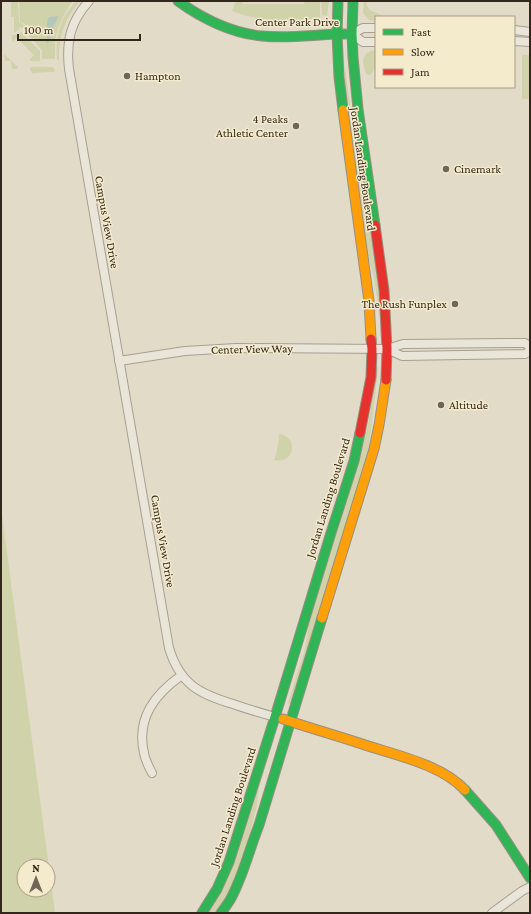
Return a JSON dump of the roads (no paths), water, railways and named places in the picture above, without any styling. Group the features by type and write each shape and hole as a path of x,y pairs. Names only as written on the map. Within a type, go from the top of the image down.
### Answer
{"main road":[{"name":"Center Park Drive","path":"178,1 195,13 208,19 231,29 251,34 262,36 352,34"},
{"name":"Jordan Landing Boulevard","path":"202,913 217,889 229,862 275,717 354,460 371,377 372,349 369,301 339,77 337,34 338,1"},
{"name":"Jordan Landing Boulevard","path":"221,913 230,900 240,879 259,825 374,449 386,381 387,349 384,290 358,109 353,57 353,1"},
{"name":"Campus View Drive","path":"275,717 410,759 439,771 460,785 496,825 530,878"}],"street":[{"name":"Campus View Drive","path":"89,1 79,14 72,29 68,47 68,60 169,648 173,660 182,675 194,687 219,700 275,717"},
{"name":"Center Park Drive","path":"375,28 363,28 352,34 363,42 375,42"},
{"path":"515,30 530,32"},
{"path":"515,41 530,42"},
{"name":"Center View Way","path":"119,361 185,351 243,348 387,349 403,344 525,343 530,347"},
{"name":"Center View Way","path":"387,349 402,356 525,354 530,351"},
{"path":"152,773 144,755 142,745 145,720 150,707 158,695 171,682 182,675"},
{"path":"492,913 522,891 530,887"}],"place":[{"name":"Hampton","path":"127,76"},
{"name":"4 Peaks Athletic Center","path":"296,126"},
{"name":"Cinemark","path":"446,169"},
{"name":"The Rush Funplex","path":"455,304"},
{"name":"Altitude","path":"441,405"}]}
